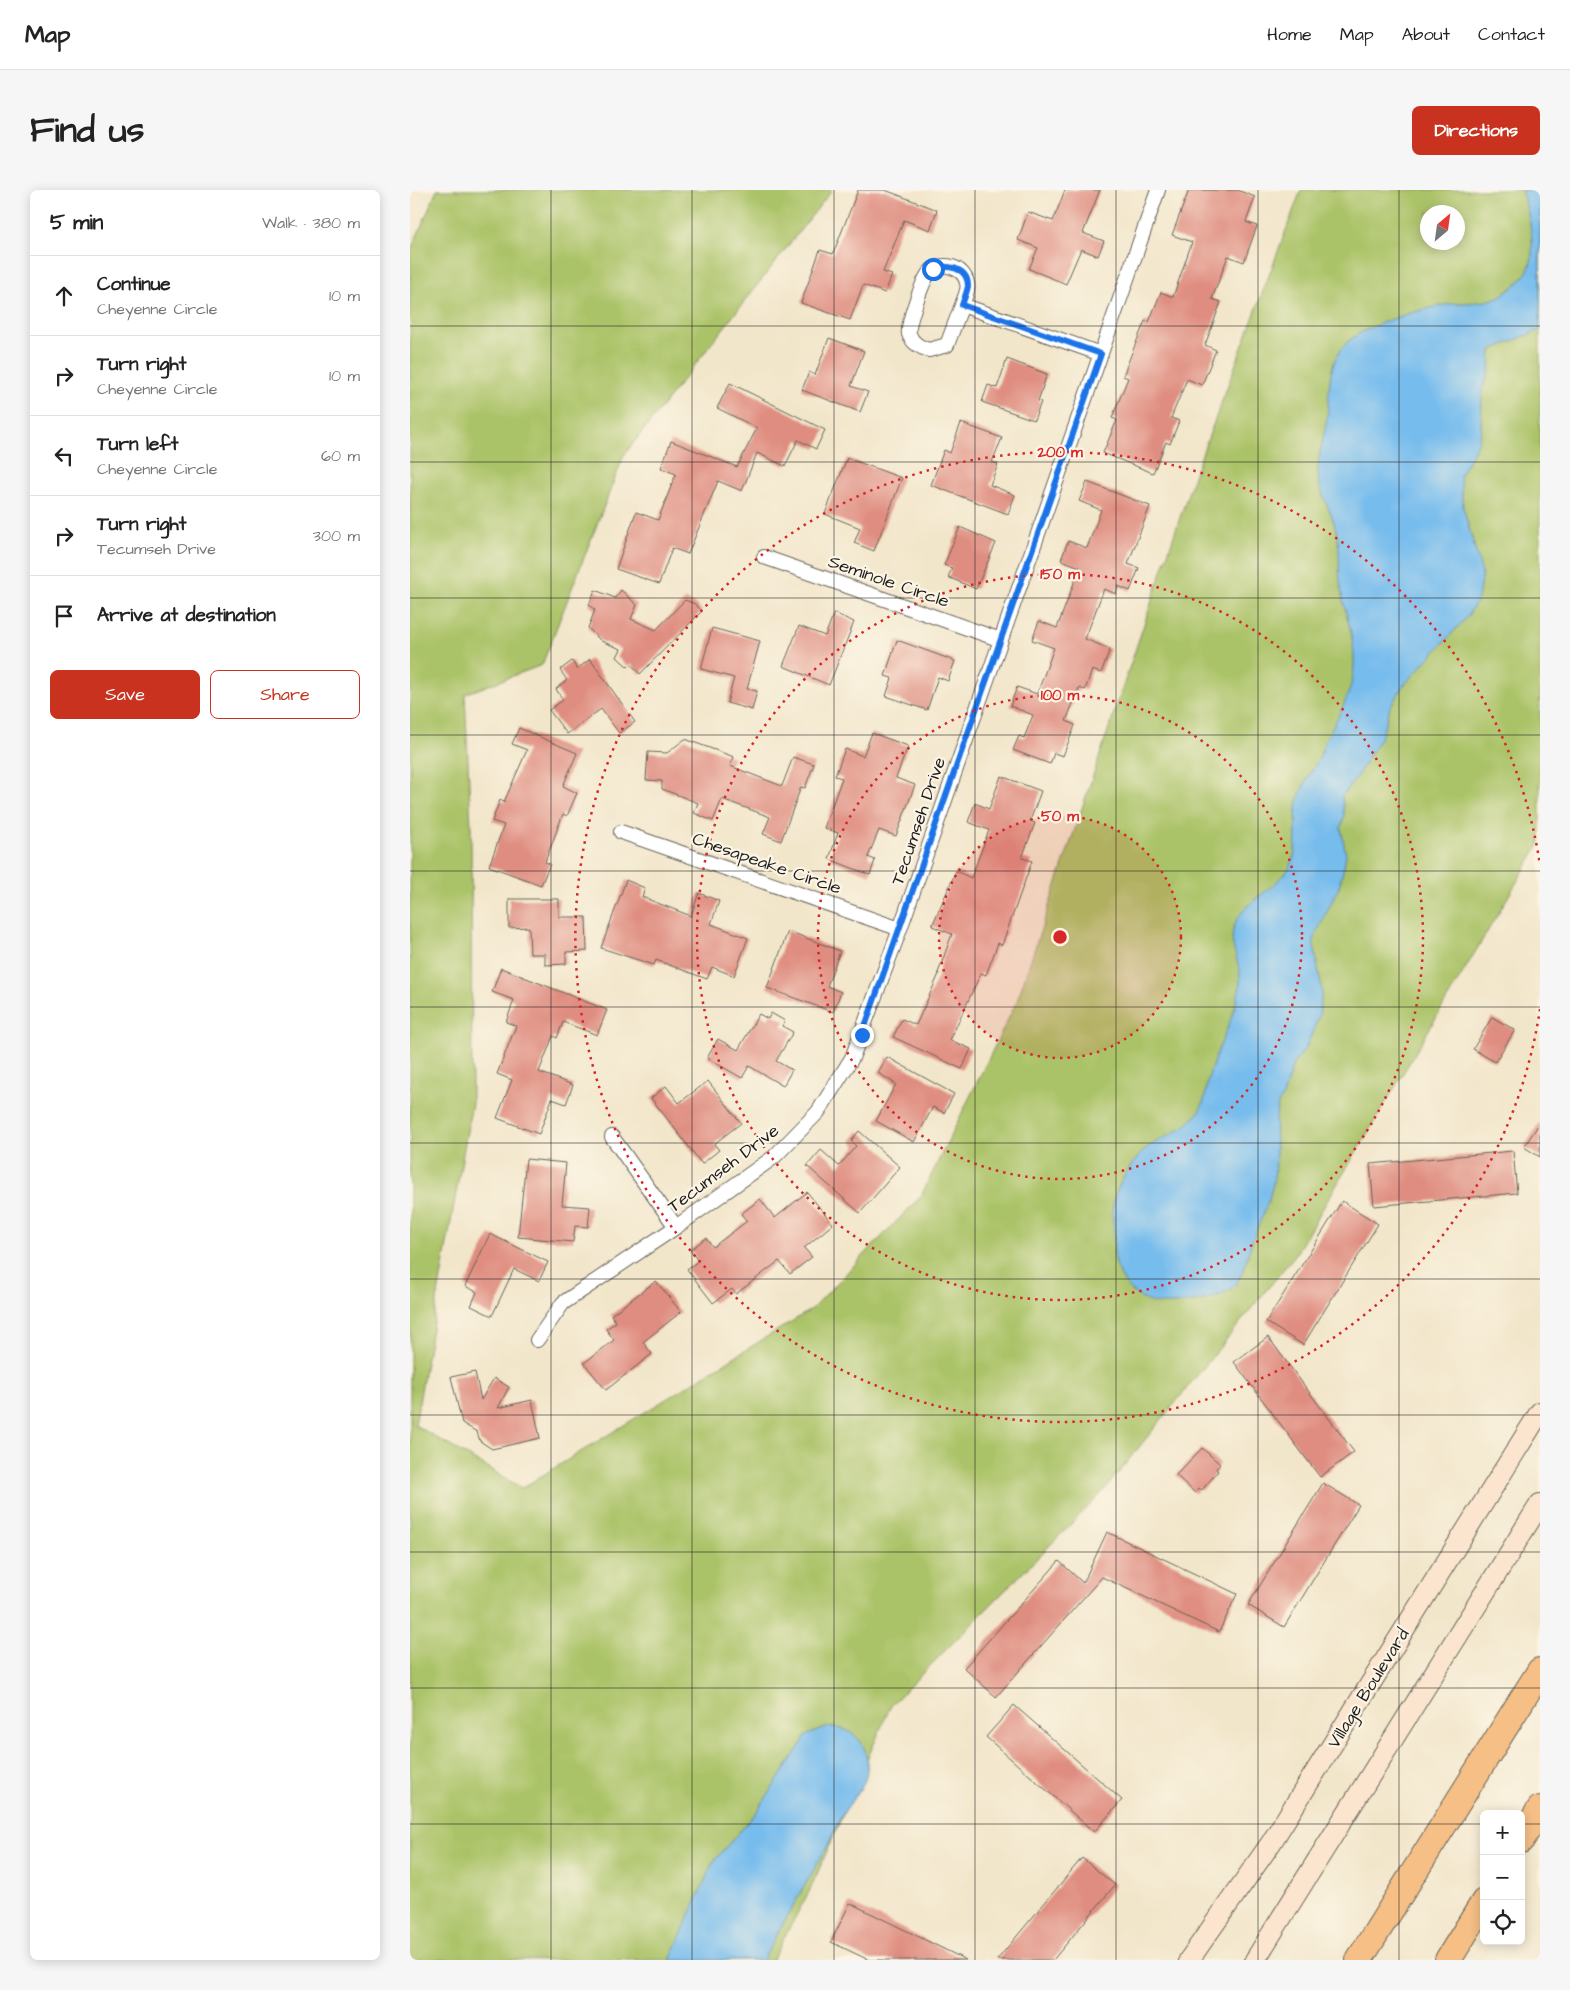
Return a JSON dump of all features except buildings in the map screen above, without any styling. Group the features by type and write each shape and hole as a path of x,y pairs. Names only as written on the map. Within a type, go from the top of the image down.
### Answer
{"highway":[{"path":"1359,1960 1540,1671"},
{"path":"1525,1834 1540,1810"},
{"path":"1448,1960 1480,1908"}],"street":[{"name":"Tecumseh Drive","path":"537,1340 563,1303 676,1227 774,1157 818,1112 833,1091 856,1051 1158,190"},
{"path":"946,266 954,267 964,276 968,284 962,305 947,345 929,350 913,341 909,330 910,322 925,279 933,269 946,266"},
{"path":"962,305 1101,354"},
{"name":"Seminole Circle","path":"764,557 1001,640"},
{"name":"Chesapeake Circle","path":"621,832 900,929"},
{"path":"612,1137 676,1227"},
{"name":"Village Boulevard","path":"1189,1960 1271,1842 1540,1412"},
{"path":"1255,1960 1540,1504"}],"green space":[{"path":"437,190 832,190 624,455 542,665 465,694 471,827 472,1103 415,1425 522,1488 812,1309 921,1196 1017,1001 1195,473 1301,190 1540,190 1540,843 1295,1255 1101,1494 891,1705 810,1890 772,1960 410,1960 410,252"}],"water":[{"path":"1521,190 1540,190 1540,330 1491,350 1490,369 1482,390 1481,431 1478,443 1460,475 1463,507 1482,573 1478,599 1467,617 1403,686 1390,707 1382,735 1356,778 1342,796 1344,816 1341,828 1346,855 1344,867 1339,887 1313,940 1322,991 1319,1016 1306,1048 1293,1064 1283,1096 1278,1104 1274,1179 1267,1205 1241,1274 1235,1285 1228,1291 1207,1299 1169,1304 1150,1302 1134,1293 1122,1279 1115,1262 1113,1213 1115,1195 1128,1170 1147,1148 1179,1130 1199,1112 1205,1097 1208,1079 1232,1015 1239,990 1240,972 1232,942 1233,930 1243,911 1279,880 1292,863 1295,849 1297,806 1301,793 1344,703 1353,673 1353,643 1340,583 1337,533 1322,493 1318,472 1326,424 1332,368 1342,348 1350,340 1371,327 1425,309 1493,299 1519,282 1528,270 1532,253 1531,230"},
{"path":"829,1727 847,1731 855,1735 860,1741 867,1757 866,1776 859,1791 842,1815 826,1849 763,1960 670,1960 713,1862 756,1813 807,1735"}],"route":[{"path":"862,1035 1101,354 962,305 968,284 960,271 954,267 946,266 933,269"}]}
